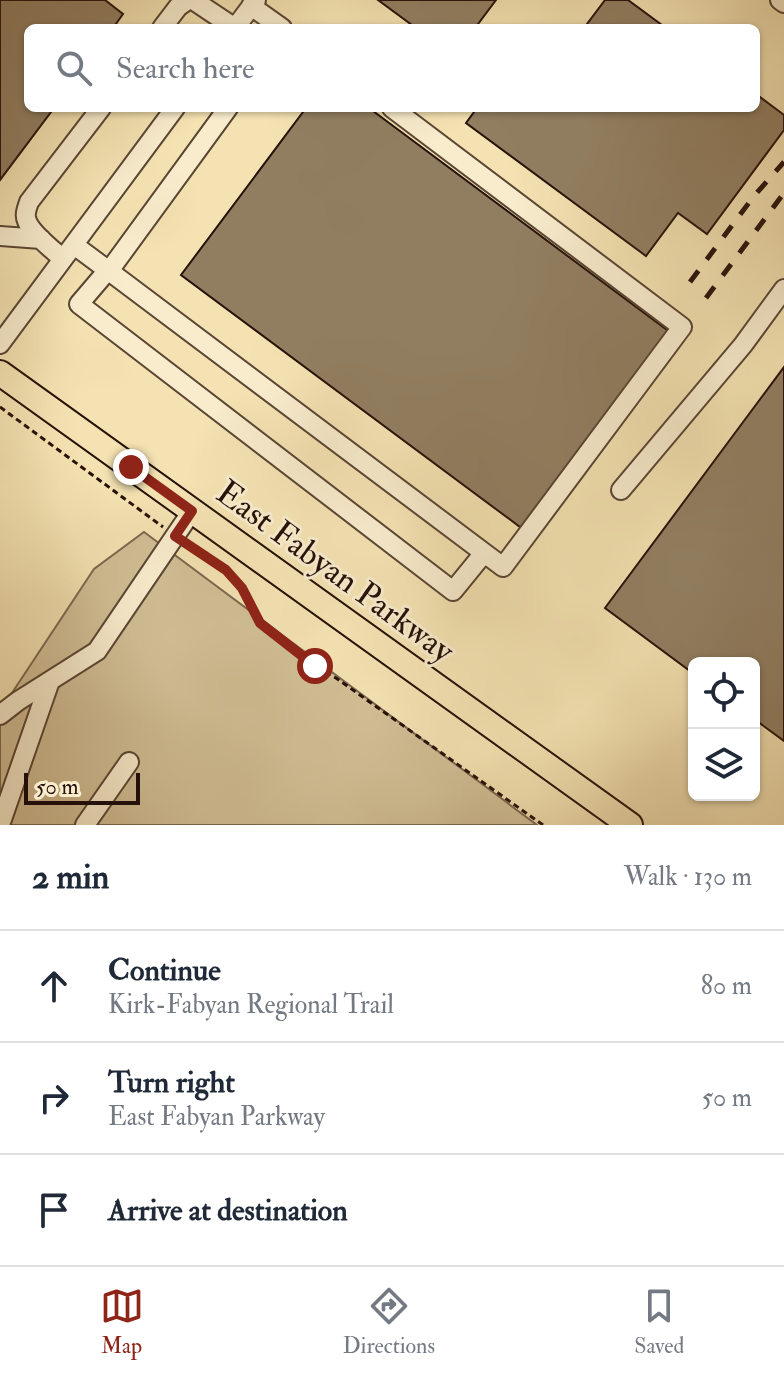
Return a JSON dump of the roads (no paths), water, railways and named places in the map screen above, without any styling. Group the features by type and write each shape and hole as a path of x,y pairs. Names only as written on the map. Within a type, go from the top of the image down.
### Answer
{"main road":[{"name":"East Fabyan Parkway","path":"0,373 630,825"}],"street":[{"path":"165,24 178,7 190,0 229,24"},
{"path":"238,24 254,3 278,24"},
{"path":"41,239 27,222 29,202 98,112"},
{"path":"0,344 172,112"},
{"path":"225,112 108,271 79,304 453,591 484,553"},
{"path":"0,236 41,239 108,271 503,567 682,327 398,112"},
{"path":"621,490 743,345 784,289"},
{"path":"0,715 97,651 192,511"},
{"path":"0,825 50,681"},
{"path":"85,825 129,762"}],"railway":[{"path":"690,282 754,196 784,162"},
{"path":"706,298 784,193"}]}
